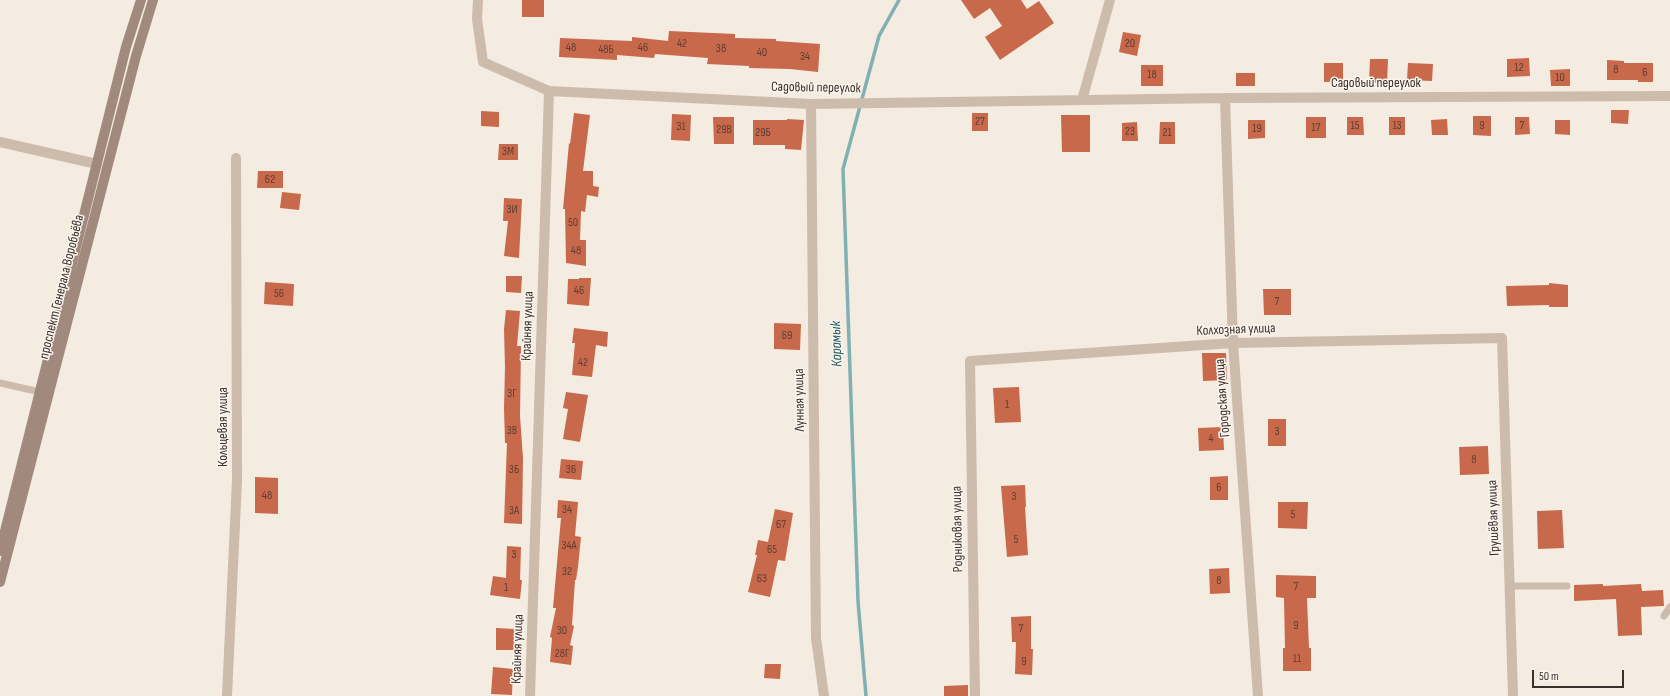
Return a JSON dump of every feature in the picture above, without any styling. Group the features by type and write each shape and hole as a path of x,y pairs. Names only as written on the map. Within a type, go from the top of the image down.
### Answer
{"main road":[{"name":"проспект Генерала Воробьёва","path":"0,551 126,47 141,0"},
{"name":"проспект Генерала Воробьёва","path":"0,582 136,56 153,0"}],"street":[{"path":"478,0 477,19 483,62 549,91"},
{"path":"1082,100 1110,0"},
{"name":"Садовый переулок","path":"549,91 811,104 1225,98 1670,96"},
{"name":"Крайняя улица","path":"530,696 549,91"},
{"name":"Городская улица","path":"1225,98 1233,343 1258,696"},
{"name":"Лунная улица","path":"811,104 816,638 824,696"},
{"path":"0,142 97,164"},
{"name":"Кольцевая улица","path":"227,696 237,480 236,158"},
{"name":"Колхозная улица","path":"970,361 1233,343 1502,338"},
{"name":"Грушёвая улица","path":"1502,338 1513,696"},
{"name":"Родниковая улица","path":"970,361 975,696"}],"lane":[{"path":"0,383 40,392"},
{"path":"1510,586 1567,586"},
{"path":"1664,616 1670,607"}],"building":[{"path":"522,0 544,0 544,17 522,17"},
{"path":"961,0 1021,0 1027,9 1039,1 1054,23 1000,60 985,37 1002,26 990,8 974,19"},
{"path":"669,31 735,34 735,38 776,39 776,41 820,44 818,72 707,64 708,58 655,54 654,58 617,55 617,60 559,57 560,38 632,41 632,37 668,41"},
{"path":"1123,32 1141,35 1137,56 1119,52"},
{"path":"1529,58 1530,76 1507,77 1507,59"},
{"path":"1370,59 1388,59 1387,83 1369,83"},
{"path":"1607,60 1624,61 1624,63 1653,63 1653,82 1638,82 1638,80 1607,80"},
{"path":"1324,63 1343,63 1343,81 1324,82"},
{"path":"1408,63 1433,64 1432,81 1407,80"},
{"path":"1141,65 1163,65 1163,86 1141,86"},
{"path":"1570,69 1570,86 1551,86 1550,70"},
{"path":"1236,73 1255,73 1255,86 1236,86"},
{"path":"1611,110 1629,110 1628,124 1611,123"},
{"path":"481,111 499,112 499,127 481,126"},
{"path":"574,113 590,115 583,171 593,171 593,186 599,187 598,197 587,195 585,212 581,211 580,240 586,240 586,266 566,263 565,209 563,209 569,143 570,144"},
{"path":"972,113 988,113 988,131 972,131"},
{"path":"672,114 691,115 690,141 671,140"},
{"path":"1061,115 1090,115 1090,152 1062,152"},
{"path":"1473,116 1491,116 1491,136 1473,135"},
{"path":"713,117 734,117 734,144 714,144"},
{"path":"1306,117 1326,117 1326,138 1306,138"},
{"path":"1347,117 1363,117 1364,135 1347,135"},
{"path":"1389,117 1405,117 1405,135 1389,135"},
{"path":"1515,117 1529,117 1530,134 1515,135"},
{"path":"1447,119 1448,135 1432,135 1431,120"},
{"path":"753,120 804,120 801,150 785,149 785,145 753,145"},
{"path":"1248,120 1265,120 1265,138 1248,139"},
{"path":"1555,120 1570,120 1570,135 1555,134"},
{"path":"1137,122 1138,141 1122,141 1122,123"},
{"path":"1160,122 1175,122 1175,144 1159,144"},
{"path":"499,144 518,144 518,160 498,160"},
{"path":"258,171 283,171 283,188 257,188"},
{"path":"282,192 301,194 299,210 280,208"},
{"path":"504,198 522,199 519,258 504,256 508,221 503,221"},
{"path":"506,276 522,276 521,293 506,292"},
{"path":"591,278 589,306 567,304 568,279"},
{"path":"265,282 294,284 293,306 264,304"},
{"path":"1549,283 1568,285 1568,307 1549,307 1549,305 1507,306 1506,286 1549,285"},
{"path":"1263,289 1291,289 1291,315 1264,315"},
{"path":"506,310 520,311 517,346 521,346 520,416 523,458 522,524 504,523 507,443 505,443 504,409 504,329"},
{"path":"774,323 801,324 800,350 774,349"},
{"path":"574,328 608,332 607,347 596,345 592,377 572,375 575,343 572,343"},
{"path":"1202,353 1226,353 1227,380 1203,381"},
{"path":"1019,387 1021,422 995,423 993,388"},
{"path":"566,392 588,395 580,442 563,439 568,409 563,408"},
{"path":"1268,419 1286,419 1286,446 1268,446"},
{"path":"1223,427 1224,450 1199,451 1198,428"},
{"path":"1488,446 1489,474 1460,475 1459,447"},
{"path":"561,459 583,461 581,480 559,478"},
{"path":"1228,476 1228,500 1210,500 1210,477"},
{"path":"255,477 278,478 278,514 255,513"},
{"path":"1025,485 1028,555 1007,557 1001,486"},
{"path":"558,500 578,502 575,536 581,537 575,580 572,625 574,626 570,645 573,646 571,665 550,662 552,638 550,637 556,608 553,608 561,518 557,518"},
{"path":"1278,502 1308,502 1307,529 1278,528"},
{"path":"775,509 793,513 785,561 778,560 770,597 748,592 757,555 755,555 758,540 768,542"},
{"path":"1562,510 1564,548 1538,549 1537,511"},
{"path":"507,546 521,547 520,580 522,580 520,599 490,595 493,576 506,578"},
{"path":"1229,568 1230,593 1210,594 1209,569"},
{"path":"1276,575 1316,576 1316,598 1307,598 1309,648 1311,648 1311,671 1283,671 1283,648 1285,648 1284,598 1276,597"},
{"path":"1603,584 1603,586 1641,584 1642,591 1663,590 1664,606 1641,607 1642,635 1618,636 1616,599 1574,601 1574,585"},
{"path":"1031,616 1031,649 1033,649 1032,675 1015,674 1016,642 1012,642 1011,617"},
{"path":"496,628 515,629 514,650 496,650"},
{"path":"765,664 781,664 780,679 764,678"},
{"path":"493,667 513,669 512,695 491,694"},
{"path":"968,685 968,696 944,696 944,686"}],"waterway":[{"name":"Карамык","path":"866,696 858,601 843,169 879,36 899,0"}]}
